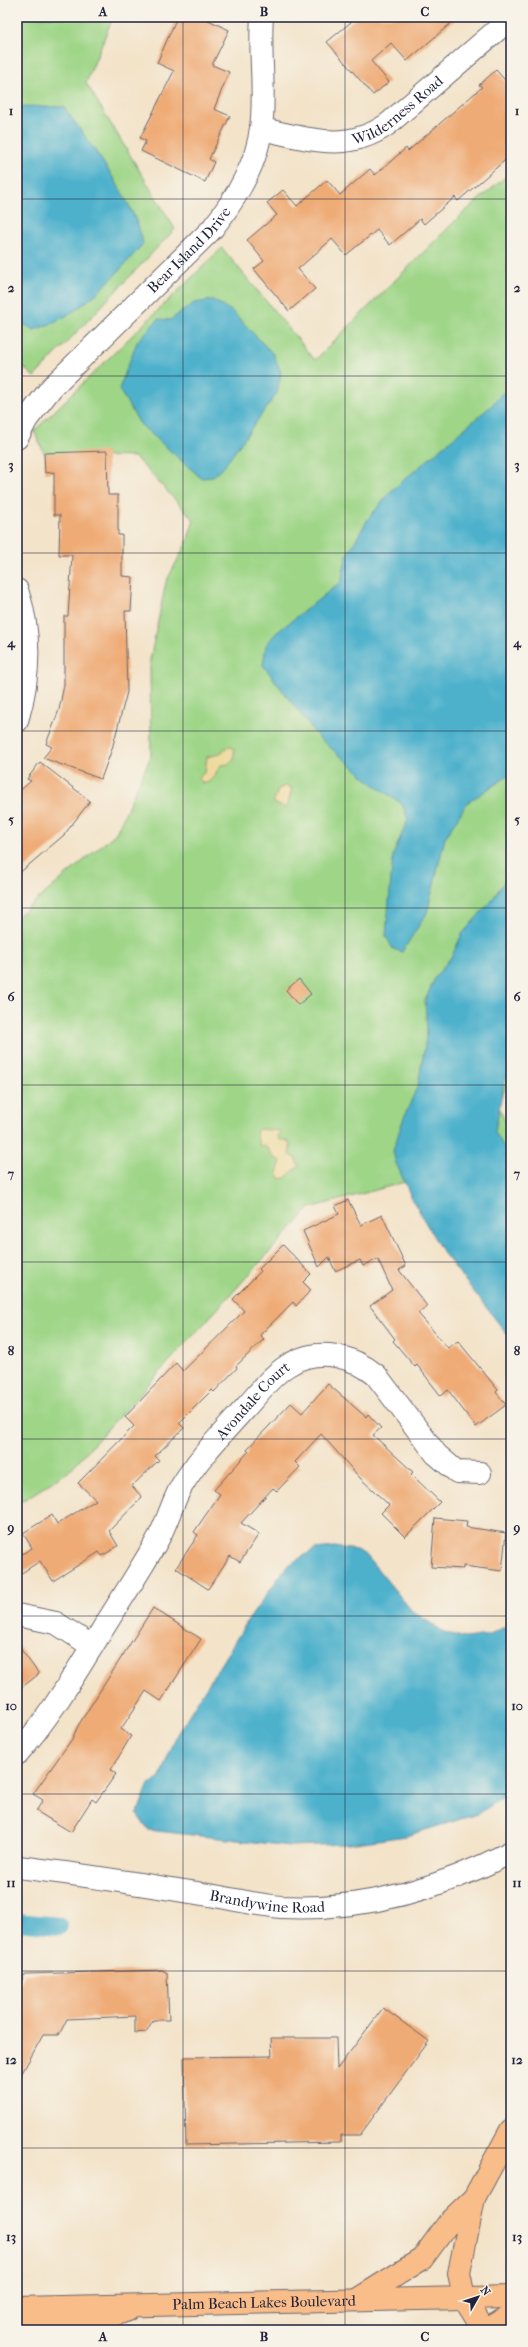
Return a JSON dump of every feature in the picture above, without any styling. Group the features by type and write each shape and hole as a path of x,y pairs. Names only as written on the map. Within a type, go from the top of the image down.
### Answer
{"main road":[{"path":"511,2130 474,2198 459,2273 464,2297 485,2330 511,2315"},
{"path":"358,2299 422,2258 450,2221 474,2198"},
{"name":"Palm Beach Lakes Boulevard","path":"17,2308 358,2299 511,2297"},
{"path":"17,2327 58,2327 101,2321 139,2305"}],"street":[{"name":"Bear Island Drive","path":"17,438 27,419 52,387 212,229 230,207 244,182 261,129 260,45 262,17"},
{"name":"Wilderness Road","path":"261,129 325,142 352,142 364,138 388,124 511,18"},
{"path":"17,590 26,629 28,658 26,686 17,721"},
{"name":"Avondale Court","path":"21,1747 48,1716 92,1646 158,1538 180,1488 196,1464 272,1378 293,1363 304,1358 330,1355 355,1361 366,1367 376,1375 436,1454 457,1472 480,1473"},
{"path":"17,1615 56,1623 92,1646"},
{"name":"Brandywine Road","path":"17,1867 280,1907 327,1906 374,1901 434,1886 477,1869 511,1852"}],"green space":[{"path":"17,17 113,17 86,83 175,229 34,377 17,361"},
{"path":"511,172 511,1078 498,1104 511,1136 511,1153 310,1208 68,1472 17,1504 17,917 116,833 151,756 150,660 166,582 187,542 194,520 135,457 45,455 34,431 222,248 315,360 461,215"}],"sand":[{"path":"229,746 234,749 234,758 229,764 221,765 211,780 202,783 199,778 205,772 207,757 219,754"},
{"path":"285,786 292,788 287,807 285,808 274,803 274,797 277,795 277,790"},
{"path":"259,1129 280,1131 281,1133 277,1135 279,1139 288,1141 290,1145 289,1155 295,1158 299,1166 284,1179 280,1178 277,1173 281,1161 274,1158 267,1148 259,1145 256,1132"}],"water":[{"path":"17,106 64,107 122,192 132,210 143,244 119,271 82,306 52,323 34,330 17,320"},
{"path":"213,300 233,312 273,354 281,372 277,393 223,468 212,477 201,478 140,424 119,389 137,342 158,319 170,320 194,303"},
{"path":"511,383 511,774 467,803 445,838 427,913 402,952 393,949 386,936 393,855 408,819 402,804 373,784 318,737 263,665 266,645 276,633 341,582 347,555 368,519 392,490 491,406"},
{"path":"511,871 511,1067 504,1083 495,1132 511,1159 511,1339 442,1251 413,1201 396,1163 393,1151 403,1120 418,1085 427,1032 425,1000 436,976 452,956 462,934 492,900"},
{"path":"335,1547 356,1550 366,1555 412,1611 444,1632 465,1638 488,1635 511,1624 511,1792 480,1813 406,1836 349,1844 290,1846 148,1830 137,1814 149,1784 159,1779 177,1734 247,1622 287,1566 315,1549"}],"building":[{"path":"177,17 202,17 229,30 212,65 229,72 214,109 230,116 209,159 214,162 205,182 141,151 146,141 140,138 174,71 157,63"},
{"path":"357,17 458,17 407,61 391,43 371,61 389,82 373,95 327,42"},
{"path":"496,70 511,87 511,155 458,201 455,197 424,224 420,219 390,245 377,230 346,255 332,239 298,269 315,289 289,311 254,269 264,261 247,240 277,215 267,203 283,190 297,206 327,180 340,195 370,169 375,175 406,148 408,151 482,87 479,85"},
{"path":"107,451 108,495 118,495 118,535 122,535 122,576 133,577 131,611 125,611 127,692 112,749 101,779 43,758 52,747 46,744 59,710 64,685 64,616 68,616 72,555 59,555 60,515 54,515 54,472 45,473 44,453"},
{"path":"40,762 90,801 64,835 17,875 17,793 31,781 27,779"},
{"path":"299,979 311,994 298,1005 286,990"},
{"path":"348,1200 361,1225 382,1215 406,1266 399,1270 427,1306 418,1313 448,1348 458,1341 498,1390 496,1392 506,1405 476,1427 448,1390 441,1396 417,1365 415,1367 393,1341 395,1339 370,1306 392,1290 378,1259 363,1266 360,1260 335,1271 329,1257 319,1267 303,1231 339,1214 335,1206"},
{"path":"283,1245 311,1274 303,1282 311,1290 296,1306 293,1302 260,1335 264,1339 236,1366 237,1368 214,1392 212,1390 179,1423 184,1428 155,1456 159,1460 132,1486 142,1497 109,1531 118,1546 102,1556 99,1552 53,1581 40,1561 17,1576 17,1557 32,1548 23,1533 52,1515 57,1524 96,1500 78,1483 134,1426 125,1417 176,1363 183,1371 244,1311 233,1299 261,1271 259,1269"},
{"path":"328,1384 366,1417 368,1414 381,1428 373,1435 413,1472 411,1474 440,1502 405,1537 381,1513 389,1505 360,1478 321,1434 295,1462 300,1467 277,1491 273,1488 241,1523 259,1534 240,1562 230,1556 208,1589 176,1568 198,1535 194,1532 220,1494 214,1490 249,1451 247,1449 291,1403 302,1413"},
{"path":"435,1518 467,1521 466,1527 506,1533 502,1571 463,1566 463,1569 431,1567"},
{"path":"153,1608 201,1639 161,1701 146,1691 121,1729 131,1736 111,1770 116,1774 96,1802 92,1799 71,1832 36,1811 43,1800 33,1794 72,1739 79,1724"},
{"path":"17,1644 39,1674 17,1691"},
{"path":"162,1970 167,1973 169,2020 153,2020 146,2032 135,2033 135,2016 67,2019 59,2035 43,2035 17,2082 17,1989 25,1974"},
{"path":"383,2008 429,2041 360,2135 341,2135 341,2142 186,2145 184,2057 272,2056 271,2038 336,2038 337,2069"}],"waterway":[{"path":"17,1922 59,1926"}]}
